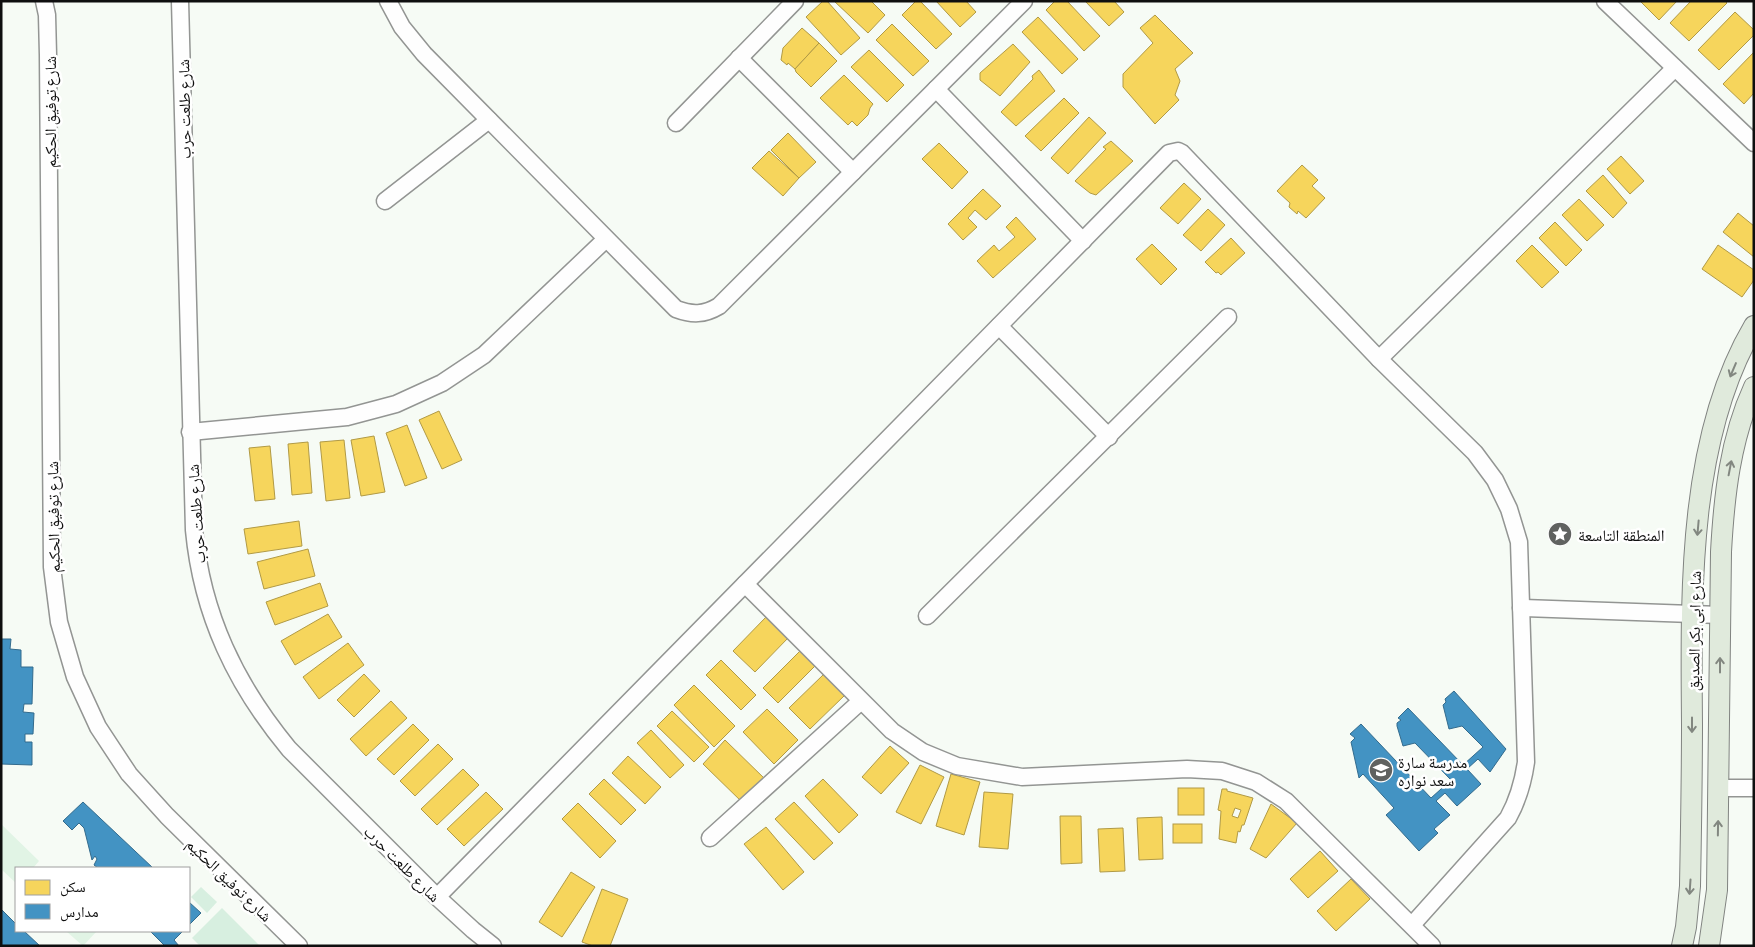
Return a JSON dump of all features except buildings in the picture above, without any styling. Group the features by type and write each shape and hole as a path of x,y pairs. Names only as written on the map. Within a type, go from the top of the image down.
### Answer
{"main road":[{"name":"شارع ابى بكر الصديق","path":"1682,946 1690,886 1691,614 1700,500 1709,444 1725,389 1747,337 1754,326"},
{"name":"شارع ابى بكر الصديق","path":"1709,946 1717,890 1721,552 1724,498 1734,445 1754,387"}],"street":[{"name":"شارع توفيق الحكيم","path":"44,1 48,55 52,567 59,622 79,685 98,728 129,774 167,816 299,946"},
{"name":"شارع طلعت حرب","path":"180,1 190,432 196,548 210,610 221,641 235,670 251,698 289,749 437,897 493,946"},
{"path":"388,1 402,27 424,54 676,309 687,313 709,312 719,306 1024,1"},
{"path":"676,123 795,1"},
{"path":"1604,1 1754,143"},
{"path":"740,58 853,172"},
{"path":"1380,359 1675,68"},
{"path":"936,89 1083,240"},
{"path":"384,202 489,120"},
{"path":"437,897 1169,153 1178,151 1380,359 1475,453 1495,480 1509,510 1519,542 1526,762 1523,781 1517,800 1508,818 1412,925"},
{"path":"190,432 347,418 396,404 442,383 484,355 606,238"},
{"path":"927,616 1228,317"},
{"path":"999,326 1109,436"},
{"path":"745,584 892,731 922,752 957,766 1022,777 1187,769 1222,771 1256,782 1286,801 1432,946"},
{"path":"1521,608 1720,615"},
{"path":"710,838 861,701"},
{"path":"1718,788 1754,788"}],"green space":[{"path":"1,824 39,861 34,867 15,867 15,882 1,869"},
{"path":"201,887 217,902 207,913 191,897"},
{"path":"222,908 260,946 200,946 192,938"},
{"path":"67,932 96,932 83,946"}],"place":[{"name":"المنطقة التاسعة","path":"1560,534"},
{"name":"مدرسة سارة سعد نواره","path":"1381,770"}]}
